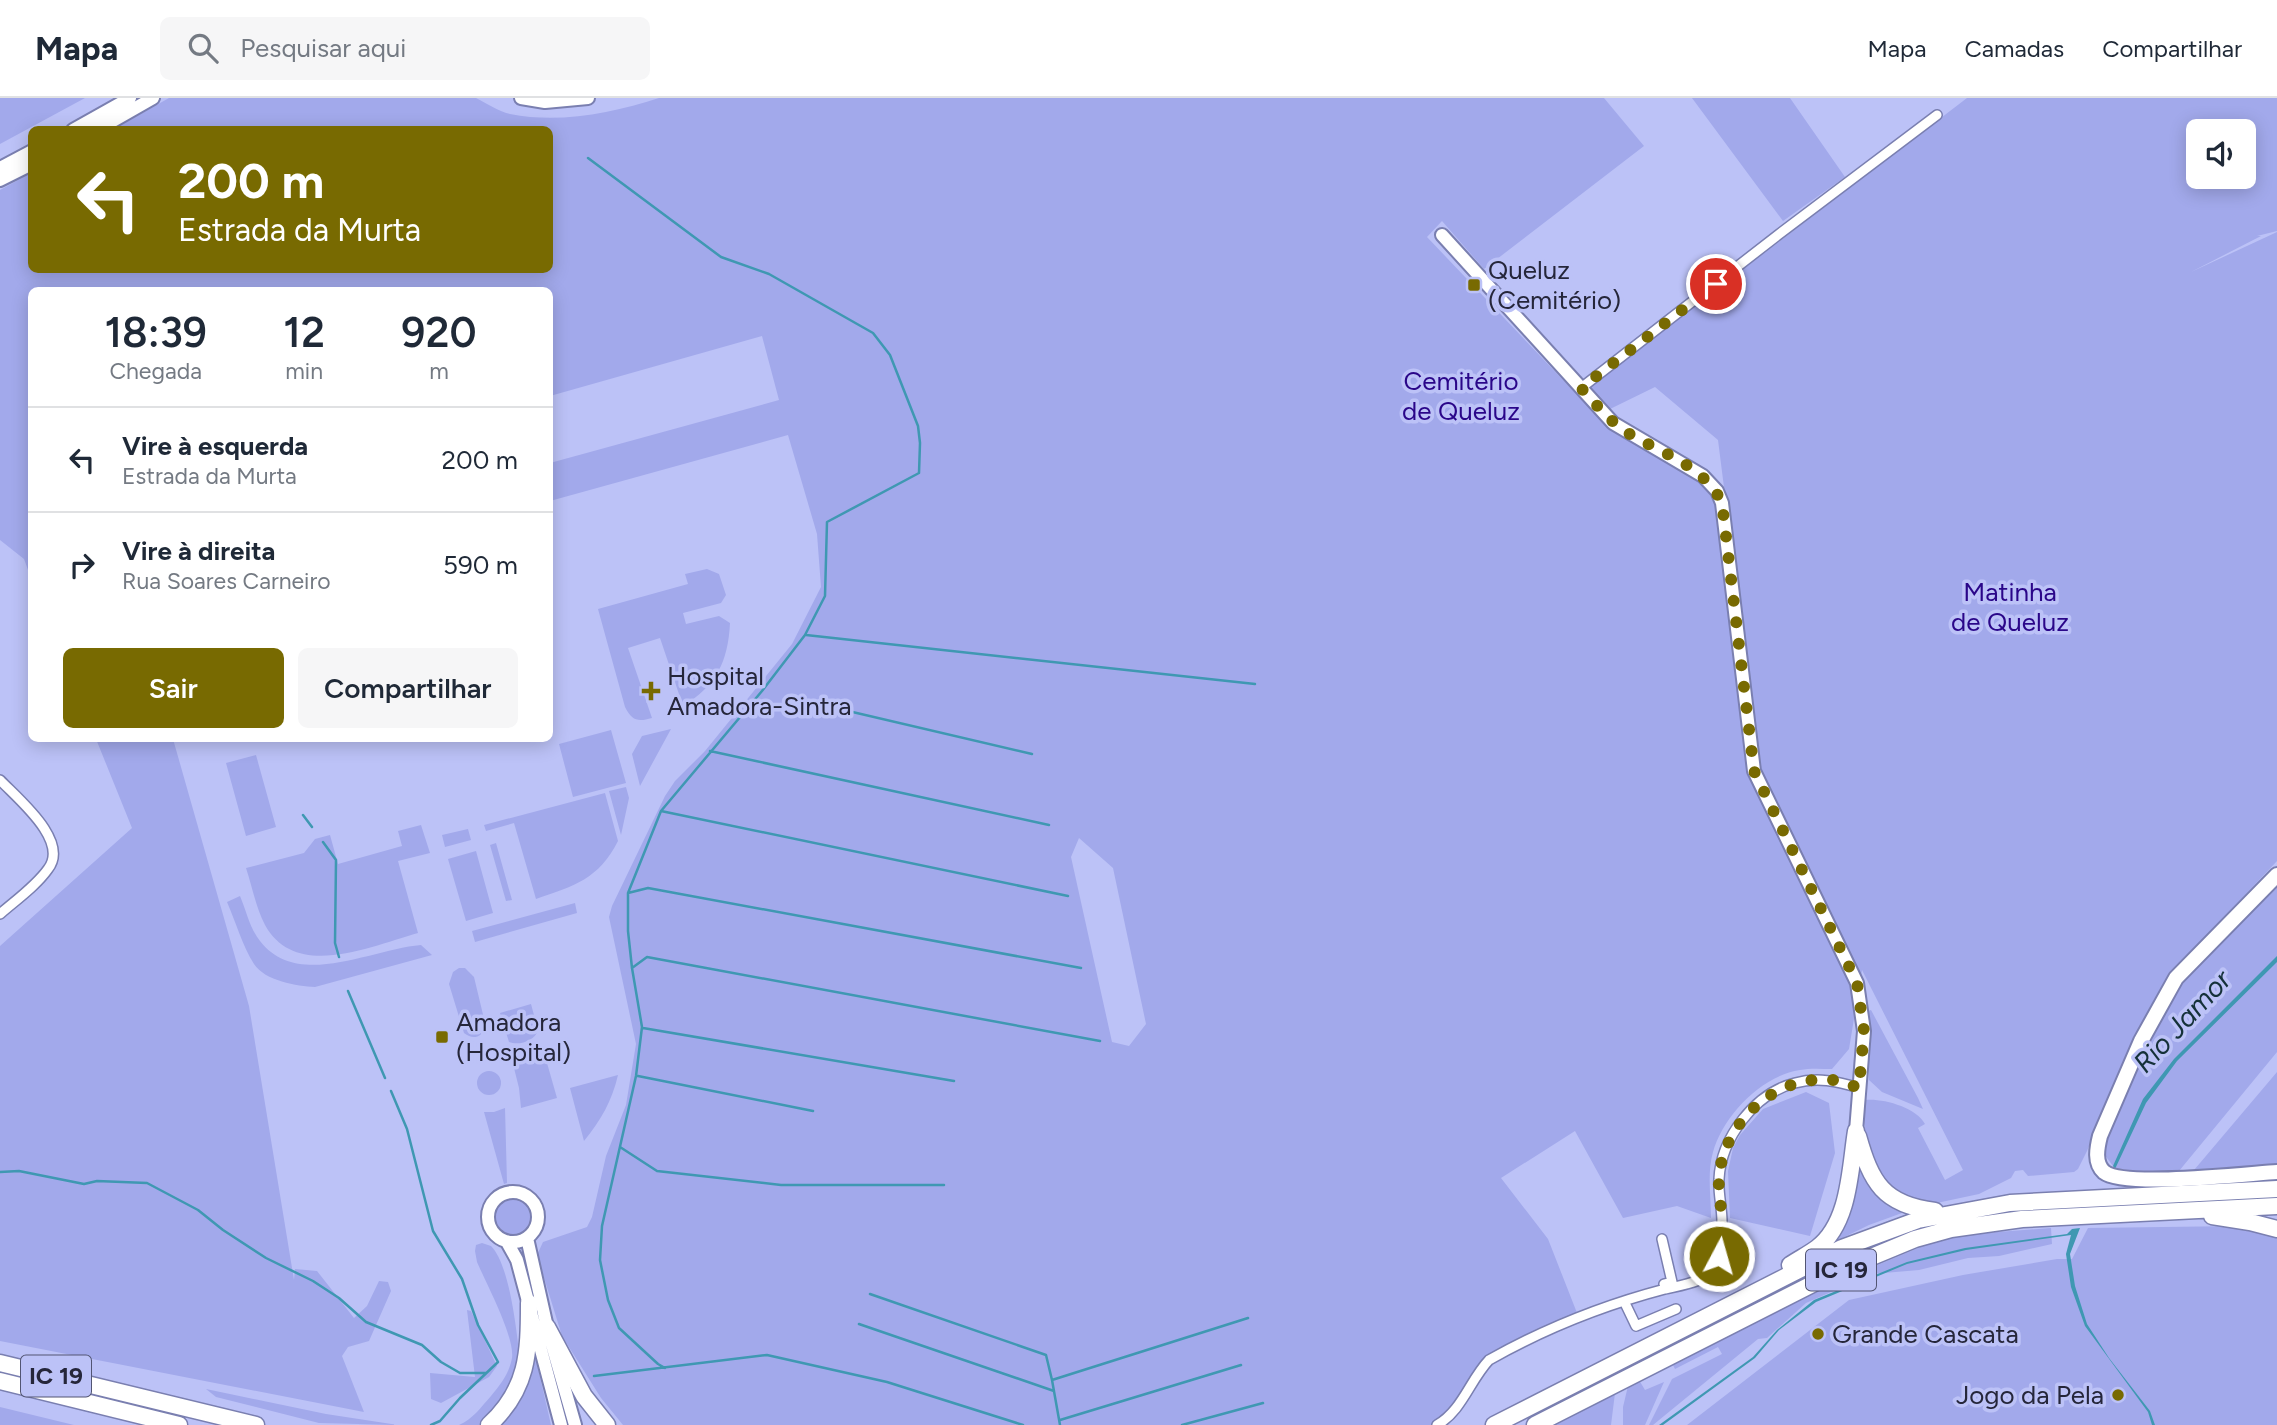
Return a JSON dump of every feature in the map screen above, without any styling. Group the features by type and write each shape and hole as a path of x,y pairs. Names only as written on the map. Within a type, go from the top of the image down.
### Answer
{"highway":[{"path":"1856,1131 1868,1171 1878,1186 1912,1209 1947,1213"},
{"path":"1728,1307 1818,1247 1831,1234 1840,1216 1856,1131"},
{"name":"IC 19","path":"1494,1425 1842,1248 1918,1220 2010,1203 2277,1189"},
{"name":"IC 19","path":"1535,1425 1797,1292 1878,1253 1915,1239 1951,1229 2022,1219 2277,1206"},
{"path":"2175,1211 2250,1222 2277,1229"},
{"path":"489,1425 510,1401 523,1375 529,1347 529,1303"},
{"path":"547,1327 583,1396 607,1425"},
{"name":"IC 19","path":"0,1363 256,1425"},
{"name":"IC 19","path":"0,1381 176,1425"}],"main road":[{"path":"2277,875 2176,978 2141,1041 2100,1136 2097,1149 2102,1170 2114,1178 2143,1180 2277,1172"}],"street":[{"path":"80,126 130,98"},
{"path":"104,126 153,98"},
{"path":"521,98 545,102 588,98"},
{"path":"1581,388 1937,115"},
{"path":"0,168 28,153"},
{"path":"0,180 28,166"},
{"path":"1442,235 1613,423 1703,476 1717,491 1722,503 1754,771 1857,983 1864,1031 1856,1131"},
{"path":"0,780 50,835 54,852 48,870 0,914"},
{"path":"1437,1425 1448,1419 1456,1409 1479,1370 1489,1360 1554,1328 1624,1301 1688,1283 1714,1270 1717,1265 1722,1223 1719,1178 1726,1147 1731,1134 1761,1100 1793,1083 1812,1080 1835,1080 1859,1088"},
{"path":"507,1242 521,1241 536,1228 536,1207 524,1195 506,1193 496,1198 488,1213 492,1231 507,1242 517,1260 561,1425"},
{"path":"527,1238 547,1327 575,1425"},
{"path":"1645,1288 1672,1282 1662,1239"},
{"path":"1624,1301 1636,1326 1676,1309"}],"green space":[{"path":"0,98 85,98 33,126 28,126 28,129 0,144"},
{"path":"169,98 476,98 510,114 547,118 605,112 659,98 1604,98 1644,146 1484,269 1442,221 1427,237 1604,423 1687,470 1707,489 1716,507 1727,511 1718,440 1655,387 1610,409 1581,388 1589,387 1967,98 2277,98 2277,231 2257,236 2261,236 2191,272 2277,232 2277,861 2174,970 2109,1098 2087,1151 2074,1172 2028,1176 2023,1170 2015,1171 2011,1178 1979,1194 1932,1204 1915,1203 1885,1186 1867,1156 1863,1104 1865,1100 1898,1105 1921,1118 1925,1124 1918,1128 1945,1180 1963,1170 1862,970 1849,1049 1832,1069 1800,1070 1771,1080 1746,1100 1725,1125 1711,1160 1711,1218 1677,1206 1623,1218 1575,1131 1501,1178 1548,1239 1579,1318 1489,1360 1435,1425 623,1425 601,1398 562,1336 537,1255 543,1242 587,1227 592,1217 606,1156 626,1105 636,1044 609,917 612,906 665,796 792,644 821,587 817,534 788,435 553,500 553,462 779,400 762,336 553,395 553,287 28,287 28,570 24,559 0,540 0,190 28,175 28,273 553,273 553,126 119,126","holes":["1079,838 1113,868 1146,1024 1129,1046 1112,1042 1071,857"]},
{"path":"1692,98 1790,98 1845,177 1783,221"},
{"path":"707,569 719,574 726,595 721,603 683,613 686,624 719,616 730,623 726,650 718,672 704,690 683,706 660,638 628,648 652,718 636,719 625,707 598,609 688,584 685,574"},
{"path":"671,729 640,786 632,754 642,736"},
{"path":"611,730 626,783 573,797 559,744"},
{"path":"97,742 174,742 249,1006 294,1280 295,1269 317,1271 354,1318 367,1306 379,1281 388,1282 391,1291 369,1341 348,1347 342,1356 364,1412 0,1341 0,946 132,828"},
{"path":"256,755 276,827 246,836 226,763"},
{"path":"626,787 629,798 621,835 609,791"},
{"path":"605,793 618,841 611,854 594,873 574,885 536,899 514,823 486,831 484,825"},
{"path":"421,825 430,853 398,861 418,933 357,951 315,956 295,952 279,942 265,925 246,868 304,853 315,839 330,835 338,864 402,846 398,831"},
{"path":"468,829 471,840 445,847 442,835"},
{"path":"496,843 512,900 506,901 490,845"},
{"path":"476,851 493,913 466,921 448,859"},
{"path":"2277,885 2277,1052 2179,1171 2119,1174 2104,1154 2103,1141 2152,1033 2188,972"},
{"path":"240,896 260,941 276,955 294,963 336,963 421,945 432,955 315,987 282,982 259,970 246,950 227,902"},
{"path":"575,903 577,913 475,942 472,931"},
{"path":"465,968 474,977 486,1027 482,1034 476,1037 464,1033 449,984 453,972"},
{"path":"531,1004 538,1030 536,1034 526,1042 509,1042 500,1013"},
{"path":"1871,1010 1923,1109 1882,1092 1869,1080 1868,1011"},
{"path":"538,1053 545,1056 557,1098 521,1108 512,1060"},
{"path":"484,1071 494,1071 501,1078 501,1088 494,1095 484,1095 477,1088 477,1078"},
{"path":"2277,1072 2277,1165 2194,1170 2200,1163"},
{"path":"618,1075 605,1110 584,1141 570,1088"},
{"path":"1806,1092 1829,1103 1835,1153 1810,1236 1730,1218 1728,1171 1733,1148 1740,1135 1763,1109"},
{"path":"505,1108 507,1183 504,1184 484,1112"},
{"path":"1855,1156 1872,1186 1902,1213 1836,1241"},
{"path":"513,1197 526,1203 532,1216 526,1229 513,1235 500,1229 494,1216 500,1203"},
{"path":"2238,1226 2277,1237 2277,1425 1687,1425 1849,1300 1963,1275 2057,1259 2072,1259 2088,1228"},
{"path":"2051,1228 2052,1244 1999,1256 1968,1258 1919,1270 1872,1274 1806,1303 1767,1338 1758,1339 1653,1425 1649,1425 1672,1379 1722,1354 1718,1347 1675,1369 1672,1363 1825,1287 1935,1241 1971,1234"},
{"path":"482,1243 491,1246 502,1265 510,1292 518,1343 522,1346 512,1381 497,1407 479,1425 459,1425 476,1412 498,1387 507,1374 512,1358 505,1324 477,1262 476,1245"},
{"path":"467,1310 471,1311 497,1366 489,1377 441,1403 431,1399 430,1373 475,1377"},
{"path":"535,1355 551,1425 496,1425 532,1359"},
{"path":"1639,1380 1645,1390 1664,1382 1645,1425 1623,1425 1623,1407 1628,1386"},
{"path":"206,1389 326,1414 398,1425 319,1423 216,1397"},
{"path":"1615,1393 1611,1425 1549,1425"},
{"path":"0,1407 74,1425 0,1425"}],"shaded area":[{"path":"2277,956 2277,962 2177,1061 2146,1103 2115,1169 2113,1166 2143,1099 2174,1059"},
{"path":"2080,1228 2070,1254 2075,1286 2087,1324 2109,1358 2150,1411 2155,1425 2152,1425 2148,1412 2085,1326 2071,1287 2066,1254 2071,1235 1966,1250 1907,1264 1816,1302 1779,1330 1755,1358 1663,1425 1659,1425 1753,1357 1777,1330 1814,1300 1907,1262 1965,1248 2067,1234 2072,1229"}],"waterway":[{"path":"588,158 721,257 769,274 873,333 890,355 918,426 920,443 919,473 827,522 825,596 805,635 762,691 661,811 628,893 628,931 642,1027 636,1076 602,1226 600,1260 608,1300 619,1328 665,1368"},
{"path":"806,635 1255,684"},
{"path":"797,699 1032,754"},
{"path":"710,751 1049,825"},
{"path":"661,811 1068,896"},
{"path":"303,815 312,827"},
{"path":"323,842 336,860 335,943 339,957"},
{"path":"628,893 648,888 1081,968"},
{"path":"632,968 647,957 1100,1041"},
{"path":"348,991 385,1078"},
{"path":"643,1028 954,1081"},
{"path":"638,1076 813,1111"},
{"path":"391,1091 407,1129 433,1231 462,1279 478,1325 498,1362 440,1421 431,1425"},
{"path":"620,1147 657,1171 781,1185 944,1185"},
{"path":"0,1172 19,1171 84,1184 97,1181 147,1183 198,1210 266,1258 313,1281 339,1298 366,1322 422,1345 441,1362 460,1373 486,1373"},
{"path":"870,1294 1046,1355 1052,1380"},
{"path":"1060,1425 1052,1380 1248,1318"},
{"path":"859,1324 1054,1391"},
{"path":"594,1376 767,1355 887,1382 1023,1425"},
{"path":"1060,1420 1241,1365"},
{"path":"1182,1425 1263,1403"}],"place":[{"name":"Queluz (Cemitério)","path":"1474,285"},
{"name":"Hospital Amadora-Sintra","path":"651,691"},
{"name":"Amadora (Hospital)","path":"442,1037"},
{"name":"Grande Cascata","path":"1818,1334"},
{"name":"Jogo da Pela","path":"2118,1395"}],"route":[{"path":"1716,284 1581,388 1613,423 1703,476 1717,491 1722,503 1754,771 1857,983 1864,1031 1859,1088 1835,1080 1793,1083 1761,1100 1731,1134 1719,1178 1722,1223 1719,1256"}],"park label":[{"name":"Cemitério de Queluz","path":"1461,396"},
{"name":"Matinha de Queluz","path":"2010,607"}],"water label":[{"name":"Rio Jamor","path":"2182,1021"}]}
